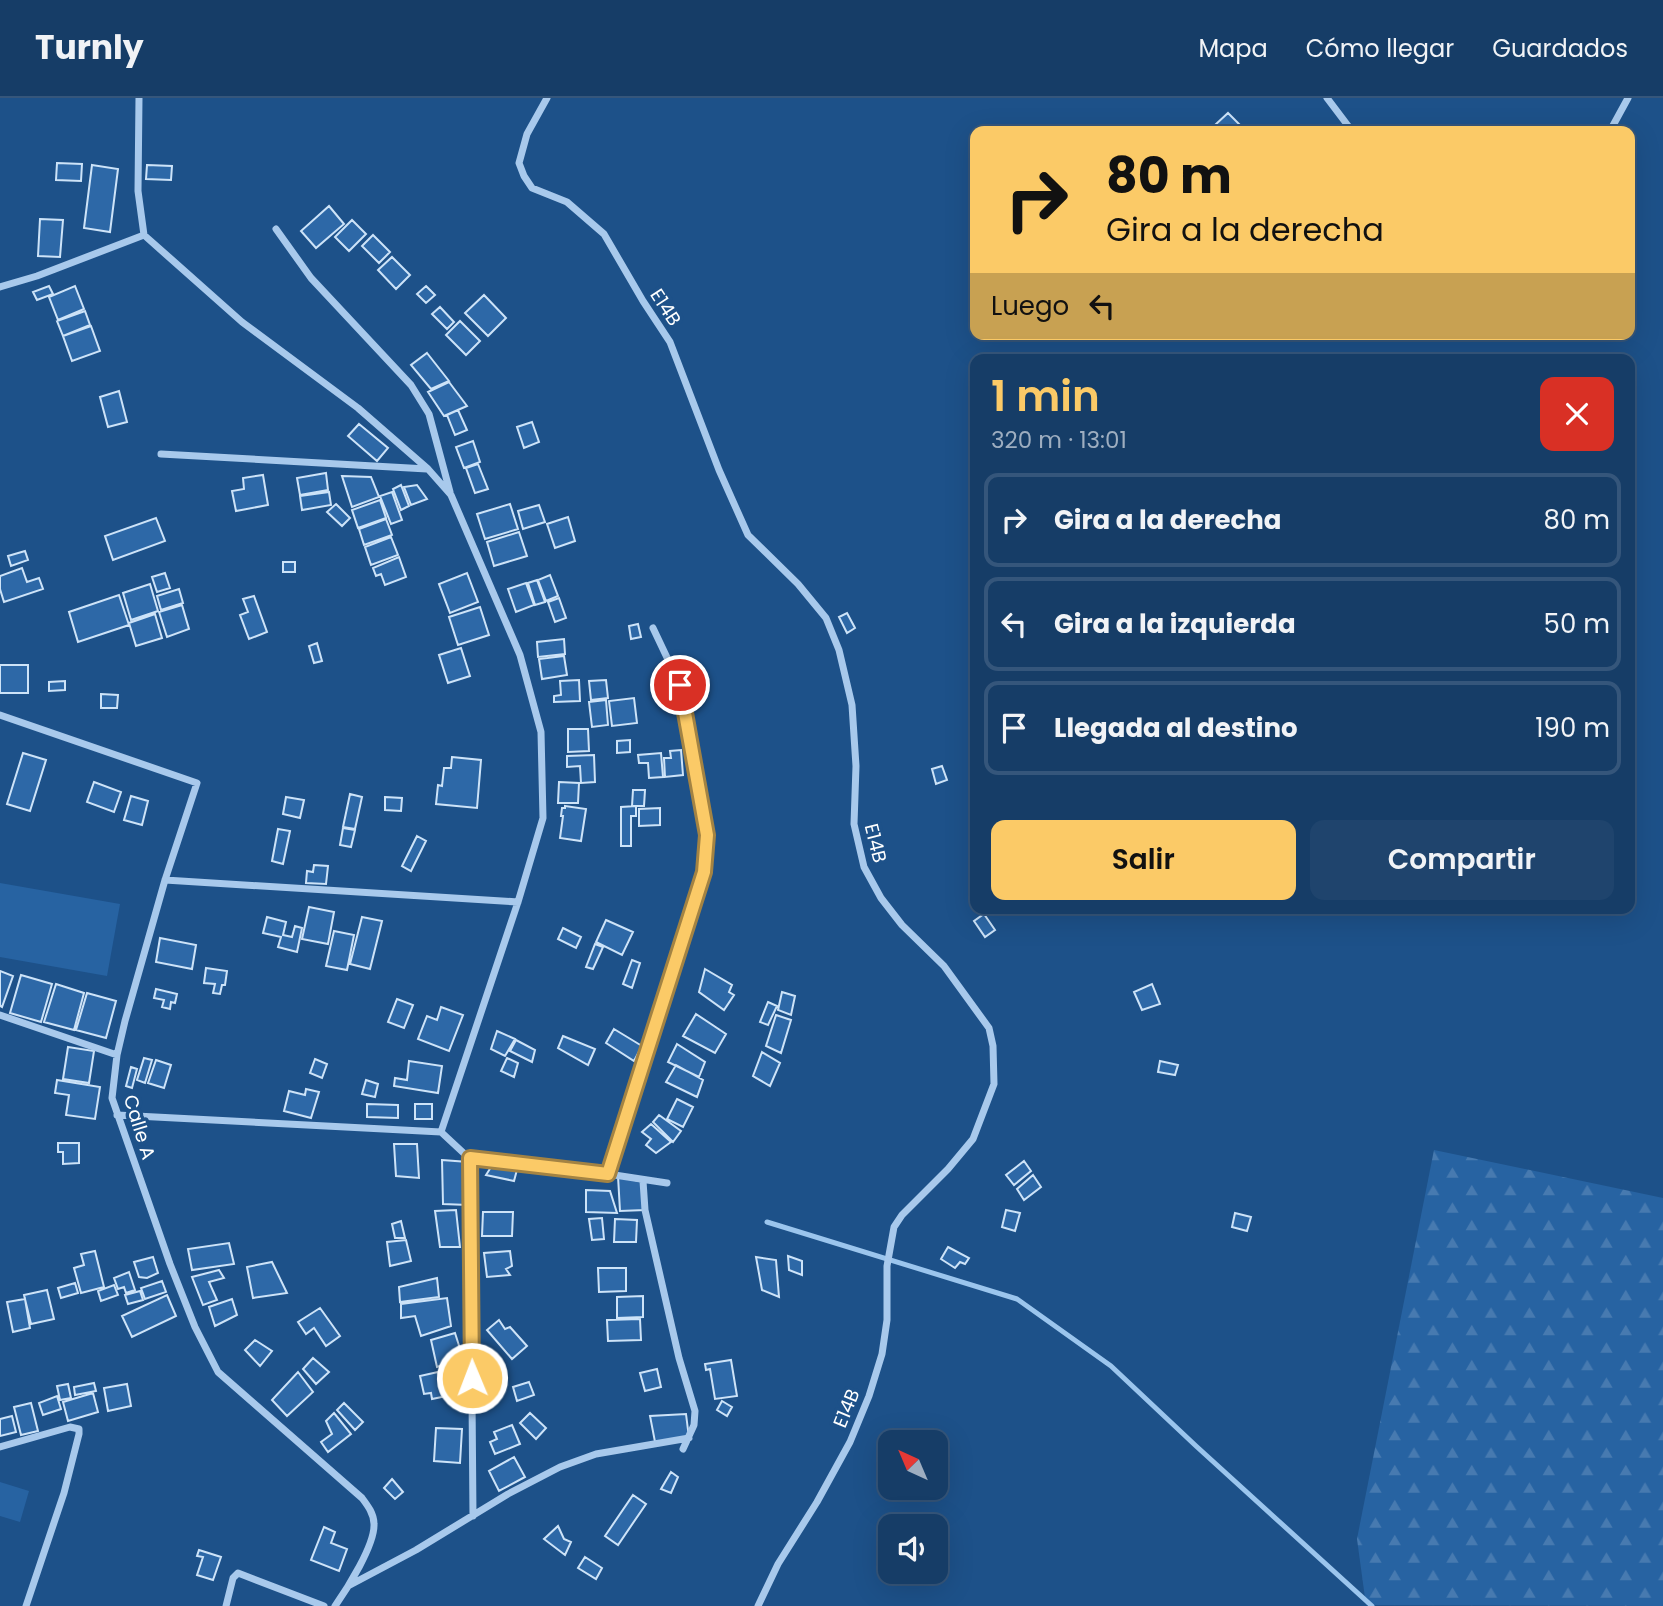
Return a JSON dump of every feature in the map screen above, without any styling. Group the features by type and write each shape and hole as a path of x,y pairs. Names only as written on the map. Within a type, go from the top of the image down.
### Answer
{"street":[{"path":"139,98 138,191 144,235 242,321 358,408 428,469 452,495"},
{"name":"E14B","path":"547,98 527,134 519,163 524,176 532,188 567,202 604,234 643,302 670,342 719,470 748,535 798,584 825,618 839,650 852,705 856,766 853,824 864,867 881,898 902,925 944,966 989,1028 993,1046 994,1084 973,1139 894,1227 887,1266 887,1320 882,1354 869,1396 850,1442 817,1503 778,1563 758,1606"},
{"path":"1327,98 1348,126"},
{"path":"1613,126 1628,98"},
{"path":"276,229 311,278 411,385 429,414 452,495 520,655 541,732 543,818 519,902 441,1132"},
{"path":"0,287 37,276 144,235"},
{"path":"162,454 428,469"},
{"path":"608,1174 704,872 707,835 680,685 653,628"},
{"name":"Calle A","path":"0,715 197,783 165,880 117,1055 112,1098 170,1264 195,1327 218,1371 362,1498 372,1514 372,1537 350,1585 335,1606"},
{"path":"165,880 519,902"},
{"path":"0,1014 117,1055"},
{"path":"117,1115 441,1132 470,1158 667,1183"},
{"path":"470,1158 473,1516"},
{"path":"643,1181 645,1210 679,1358 695,1411 694,1426 683,1449"},
{"path":"0,1447 70,1427 79,1429 64,1493 26,1606"},
{"path":"350,1585 560,1467 596,1454 689,1438"},
{"path":"226,1606 233,1578 238,1573 324,1606"}],"green space":[{"path":"0,883 120,904 107,976 0,957"},
{"path":"1434,1150 1663,1198 1663,1606 1366,1605 1357,1539"},
{"path":"0,1482 29,1491 20,1522 0,1516"}],"building":[{"path":"1228,113 1241,126 1216,126"},
{"path":"57,163 82,164 81,181 56,180"},
{"path":"92,165 118,169 110,232 84,228"},
{"path":"147,165 172,166 171,180 146,179"},
{"path":"329,206 344,224 316,248 301,231"},
{"path":"40,219 63,220 60,257 38,256"},
{"path":"352,220 366,234 349,251 335,237"},
{"path":"373,235 390,252 379,263 362,246"},
{"path":"392,257 410,275 396,289 378,270"},
{"path":"49,286 53,294 37,300 33,292"},
{"path":"75,286 84,309 58,320 49,297"},
{"path":"426,286 435,295 426,303 417,294"},
{"path":"484,295 506,318 488,336 465,313"},
{"path":"440,307 454,322 447,329 432,314"},
{"path":"85,311 90,325 63,336 57,321"},
{"path":"460,321 480,341 466,355 446,335"},
{"path":"91,326 100,351 72,361 63,336"},
{"path":"427,353 449,381 431,389 411,365"},
{"path":"449,382 467,406 444,416 428,392"},
{"path":"119,391 127,422 108,427 100,397"},
{"path":"458,410 467,430 455,435 447,415"},
{"path":"532,422 539,442 524,448 517,427"},
{"path":"359,424 388,448 377,461 348,436"},
{"path":"473,441 480,462 464,468 456,447"},
{"path":"478,464 488,489 475,493 466,468"},
{"path":"326,473 328,490 300,495 297,478"},
{"path":"263,475 268,505 236,511 232,491 244,489 243,478"},
{"path":"342,476 371,477 379,497 352,507"},
{"path":"401,485 409,506 401,510 393,489"},
{"path":"417,485 427,499 411,505 404,487"},
{"path":"329,492 331,505 302,510 300,496"},
{"path":"392,492 402,520 391,524 380,496"},
{"path":"380,500 386,518 358,528 352,510"},
{"path":"336,504 350,518 342,526 327,512"},
{"path":"510,504 518,529 485,539 477,514"},
{"path":"539,505 545,522 523,529 518,511"},
{"path":"568,517 575,541 555,548 547,524"},
{"path":"156,518 165,541 113,560 105,536"},
{"path":"386,519 392,535 364,545 359,529"},
{"path":"519,532 527,556 494,566 487,542"},
{"path":"391,537 398,555 371,565 365,547"},
{"path":"25,551 28,560 11,566 8,556"},
{"path":"399,557 406,577 385,585 381,574 376,576 373,568"},
{"path":"283,562 295,562 295,572 283,572"},
{"path":"22,568 27,582 39,578 43,589 4,602 0,576"},
{"path":"165,573 170,588 157,592 152,577"},
{"path":"467,573 478,602 450,613 439,584"},
{"path":"550,575 558,596 546,601 538,580"},
{"path":"537,580 545,602 535,605 528,583"},
{"path":"526,583 534,605 516,612 508,589"},
{"path":"150,584 158,611 131,620 123,593"},
{"path":"179,589 183,603 161,610 157,596"},
{"path":"119,595 129,625 78,642 69,612"},
{"path":"254,596 267,632 249,639 240,615 248,612 243,599"},
{"path":"559,598 566,618 555,622 548,602"},
{"path":"182,605 189,629 167,637 159,612"},
{"path":"480,607 489,635 458,645 449,617"},
{"path":"847,613 855,628 847,633 839,617"},
{"path":"155,614 162,638 136,646 129,623"},
{"path":"638,624 641,637 631,639 629,626"},
{"path":"564,639 565,654 538,657 537,642"},
{"path":"317,643 322,661 314,663 309,646"},
{"path":"461,648 470,676 448,683 439,655"},
{"path":"564,656 567,675 542,679 539,659"},
{"path":"0,665 28,665 28,693 0,693"},
{"path":"579,680 580,701 554,702 554,696 561,695 560,681"},
{"path":"606,680 608,698 591,700 589,681"},
{"path":"65,681 65,690 49,691 49,682"},
{"path":"101,694 118,695 117,708 101,708"},
{"path":"634,698 637,723 612,726 609,701"},
{"path":"606,700 608,725 592,727 589,702"},
{"path":"568,729 588,729 589,751 568,752"},
{"path":"630,740 630,752 617,753 617,741"},
{"path":"681,750 683,775 665,777 664,758 671,758 670,751"},
{"path":"23,753 46,760 30,811 7,804"},
{"path":"661,753 663,777 649,778 648,763 639,763 638,755"},
{"path":"594,755 595,782 581,783 580,766 567,767 567,756"},
{"path":"452,757 481,760 477,808 436,804 438,785 442,786 444,768 451,768"},
{"path":"942,766 947,780 936,784 932,769"},
{"path":"94,782 121,792 114,812 87,802"},
{"path":"559,782 579,783 578,803 558,803"},
{"path":"633,790 645,790 644,806 632,806"},
{"path":"350,794 362,797 355,829 343,827"},
{"path":"131,796 148,801 142,825 124,820"},
{"path":"286,797 304,800 300,818 283,814"},
{"path":"385,797 402,798 401,811 385,810"},
{"path":"565,806 586,809 581,841 560,838 562,808"},
{"path":"636,806 636,816 631,816 631,846 621,846 621,807"},
{"path":"660,808 660,825 639,826 639,809"},
{"path":"343,828 355,830 351,847 340,845"},
{"path":"278,829 290,831 283,864 272,861"},
{"path":"417,836 426,841 411,871 402,866"},
{"path":"314,865 328,866 326,884 306,883 307,871 313,872"},
{"path":"309,907 334,912 328,944 302,939"},
{"path":"984,914 995,930 985,937 974,921"},
{"path":"267,917 286,922 283,935 292,937 295,926 302,928 297,952 278,947 281,937 263,933"},
{"path":"362,917 382,921 370,969 350,964"},
{"path":"606,920 633,932 622,955 596,942"},
{"path":"563,928 581,937 576,948 558,939"},
{"path":"334,931 354,935 347,970 326,966"},
{"path":"160,938 196,945 192,969 156,962"},
{"path":"595,944 603,947 593,969 586,967"},
{"path":"632,960 640,963 632,988 623,984"},
{"path":"206,968 227,971 225,985 222,985 220,994 213,993 215,984 204,983"},
{"path":"705,969 732,985 729,992 734,995 724,1010 699,992"},
{"path":"0,971 13,976 2,1007 0,1006"},
{"path":"21,975 52,984 41,1022 10,1013"},
{"path":"56,984 84,993 74,1030 44,1022"},
{"path":"1152,984 1160,1004 1142,1010 1134,992"},
{"path":"156,989 177,994 170,1009 162,1007 164,1000 154,998"},
{"path":"782,992 795,996 791,1015 778,1010"},
{"path":"87,993 116,1001 106,1038 76,1030"},
{"path":"397,999 413,1005 404,1028 388,1022"},
{"path":"768,1002 777,1006 768,1025 760,1022"},
{"path":"441,1007 463,1015 449,1051 418,1039 427,1016 437,1020"},
{"path":"696,1014 726,1034 715,1053 683,1036"},
{"path":"776,1015 791,1020 781,1053 766,1046"},
{"path":"614,1029 642,1046 634,1061 606,1043"},
{"path":"497,1031 515,1039 505,1056 491,1049"},
{"path":"563,1036 595,1049 588,1065 558,1048"},
{"path":"516,1040 535,1050 532,1062 510,1051"},
{"path":"677,1044 705,1062 699,1077 668,1062"},
{"path":"68,1047 94,1051 89,1083 63,1079"},
{"path":"762,1052 780,1063 770,1086 753,1076"},
{"path":"144,1058 152,1060 145,1083 137,1080"},
{"path":"507,1058 518,1063 514,1077 501,1071"},
{"path":"315,1059 327,1064 322,1078 310,1073"},
{"path":"156,1060 171,1065 164,1088 148,1083"},
{"path":"409,1061 442,1066 438,1093 394,1086 395,1078 407,1080"},
{"path":"1160,1061 1178,1065 1175,1075 1158,1072"},
{"path":"676,1065 703,1080 697,1097 666,1082"},
{"path":"131,1067 137,1069 132,1088 126,1086"},
{"path":"57,1080 100,1087 95,1119 66,1115 69,1095 55,1093"},
{"path":"366,1080 378,1084 375,1097 362,1094"},
{"path":"306,1089 319,1092 311,1118 284,1111 289,1091 305,1095"},
{"path":"677,1099 693,1107 683,1127 667,1119"},
{"path":"367,1104 398,1105 398,1118 367,1117"},
{"path":"415,1104 432,1104 432,1119 415,1119"},
{"path":"659,1115 681,1131 673,1142 653,1122"},
{"path":"651,1124 671,1142 656,1153 646,1145 651,1139 642,1132"},
{"path":"58,1143 79,1143 79,1163 63,1164 63,1152 58,1152"},
{"path":"394,1144 417,1144 419,1178 396,1176"},
{"path":"442,1160 468,1162 468,1205 443,1204"},
{"path":"1024,1161 1031,1171 1014,1185 1006,1175"},
{"path":"493,1164 518,1166 514,1181 486,1175"},
{"path":"1033,1175 1041,1187 1024,1200 1017,1189"},
{"path":"618,1176 643,1182 645,1210 620,1211"},
{"path":"586,1190 610,1191 617,1213 586,1212"},
{"path":"456,1210 460,1247 440,1247 435,1211"},
{"path":"1006,1210 1020,1213 1015,1231 1002,1227"},
{"path":"483,1212 513,1212 512,1236 482,1236"},
{"path":"1235,1213 1251,1217 1247,1231 1232,1227"},
{"path":"602,1218 604,1239 592,1240 589,1219"},
{"path":"615,1219 637,1220 636,1242 614,1242"},
{"path":"401,1221 405,1238 395,1238 392,1224"},
{"path":"406,1240 411,1261 390,1266 387,1242"},
{"path":"229,1243 234,1264 192,1270 188,1249"},
{"path":"948,1247 969,1258 965,1264 960,1262 955,1268 941,1259"},
{"path":"95,1251 104,1287 81,1293 74,1268 84,1265 81,1254"},
{"path":"510,1251 512,1266 506,1269 510,1275 487,1277 484,1253"},
{"path":"788,1256 802,1261 802,1275 789,1270"},
{"path":"153,1257 158,1273 147,1278 139,1277 134,1262"},
{"path":"756,1257 776,1260 779,1297 762,1290"},
{"path":"272,1262 287,1293 253,1298 247,1267"},
{"path":"598,1268 626,1268 626,1291 599,1292"},
{"path":"219,1270 224,1278 209,1282 217,1300 203,1305 192,1277"},
{"path":"129,1272 135,1290 126,1293 124,1287 118,1289 114,1278"},
{"path":"437,1278 439,1297 400,1302 399,1287"},
{"path":"162,1281 166,1292 145,1299 141,1288"},
{"path":"75,1283 78,1293 61,1298 58,1288"},
{"path":"114,1285 118,1295 101,1301 98,1291"},
{"path":"47,1290 54,1319 31,1324 24,1295"},
{"path":"140,1291 143,1300 128,1304 125,1295"},
{"path":"167,1295 176,1316 132,1337 122,1316"},
{"path":"643,1296 643,1317 617,1318 617,1297"},
{"path":"447,1298 451,1326 421,1336 415,1316 401,1318 401,1304"},
{"path":"25,1299 30,1328 13,1332 7,1302"},
{"path":"232,1299 237,1315 215,1326 209,1307"},
{"path":"320,1308 340,1336 326,1346 314,1328 306,1334 298,1322"},
{"path":"640,1319 641,1340 608,1341 607,1320"},
{"path":"499,1320 505,1329 510,1327 527,1346 512,1359 487,1330"},
{"path":"455,1333 463,1358 437,1367 431,1340"},
{"path":"255,1340 272,1351 260,1366 245,1350"},
{"path":"313,1358 329,1372 316,1384 303,1369"},
{"path":"731,1360 737,1396 715,1399 710,1369 706,1370 705,1364"},
{"path":"657,1369 661,1387 645,1391 640,1373"},
{"path":"298,1372 313,1392 287,1416 272,1400"},
{"path":"438,1372 442,1397 432,1399 431,1393 424,1394 420,1376"},
{"path":"529,1382 534,1395 517,1401 513,1387"},
{"path":"94,1383 96,1391 75,1395 74,1387"},
{"path":"68,1384 71,1398 60,1400 57,1386"},
{"path":"127,1384 131,1406 108,1411 104,1388"},
{"path":"93,1393 98,1412 68,1421 63,1402"},
{"path":"57,1396 61,1409 43,1415 39,1403"},
{"path":"722,1401 732,1407 727,1416 717,1410"},
{"path":"31,1403 38,1431 21,1435 14,1407"},
{"path":"344,1403 363,1422 355,1430 337,1410"},
{"path":"334,1413 351,1434 328,1452 321,1442 332,1434 326,1421"},
{"path":"530,1413 546,1428 536,1439 520,1423"},
{"path":"686,1414 689,1438 655,1442 650,1416"},
{"path":"12,1416 16,1432 0,1436 0,1419"},
{"path":"512,1425 520,1444 495,1454 490,1442 497,1439 494,1432"},
{"path":"436,1428 462,1429 460,1463 434,1461"},
{"path":"514,1457 525,1477 499,1491 489,1471"},
{"path":"671,1472 678,1477 671,1493 661,1489"},
{"path":"392,1479 403,1492 395,1499 384,1488"},
{"path":"633,1495 646,1504 618,1545 605,1536"},
{"path":"558,1526 564,1539 571,1542 565,1555 544,1539"},
{"path":"324,1527 335,1532 331,1543 347,1549 339,1571 311,1560"},
{"path":"199,1550 221,1557 213,1580 197,1575 203,1557 197,1556"},
{"path":"585,1557 602,1568 596,1579 578,1568"}],"waterway":[{"path":"767,1222 1017,1299 1111,1366 1372,1606"}],"route":[{"path":"472,1378 470,1158 608,1174 704,872 707,835 680,685"}]}
